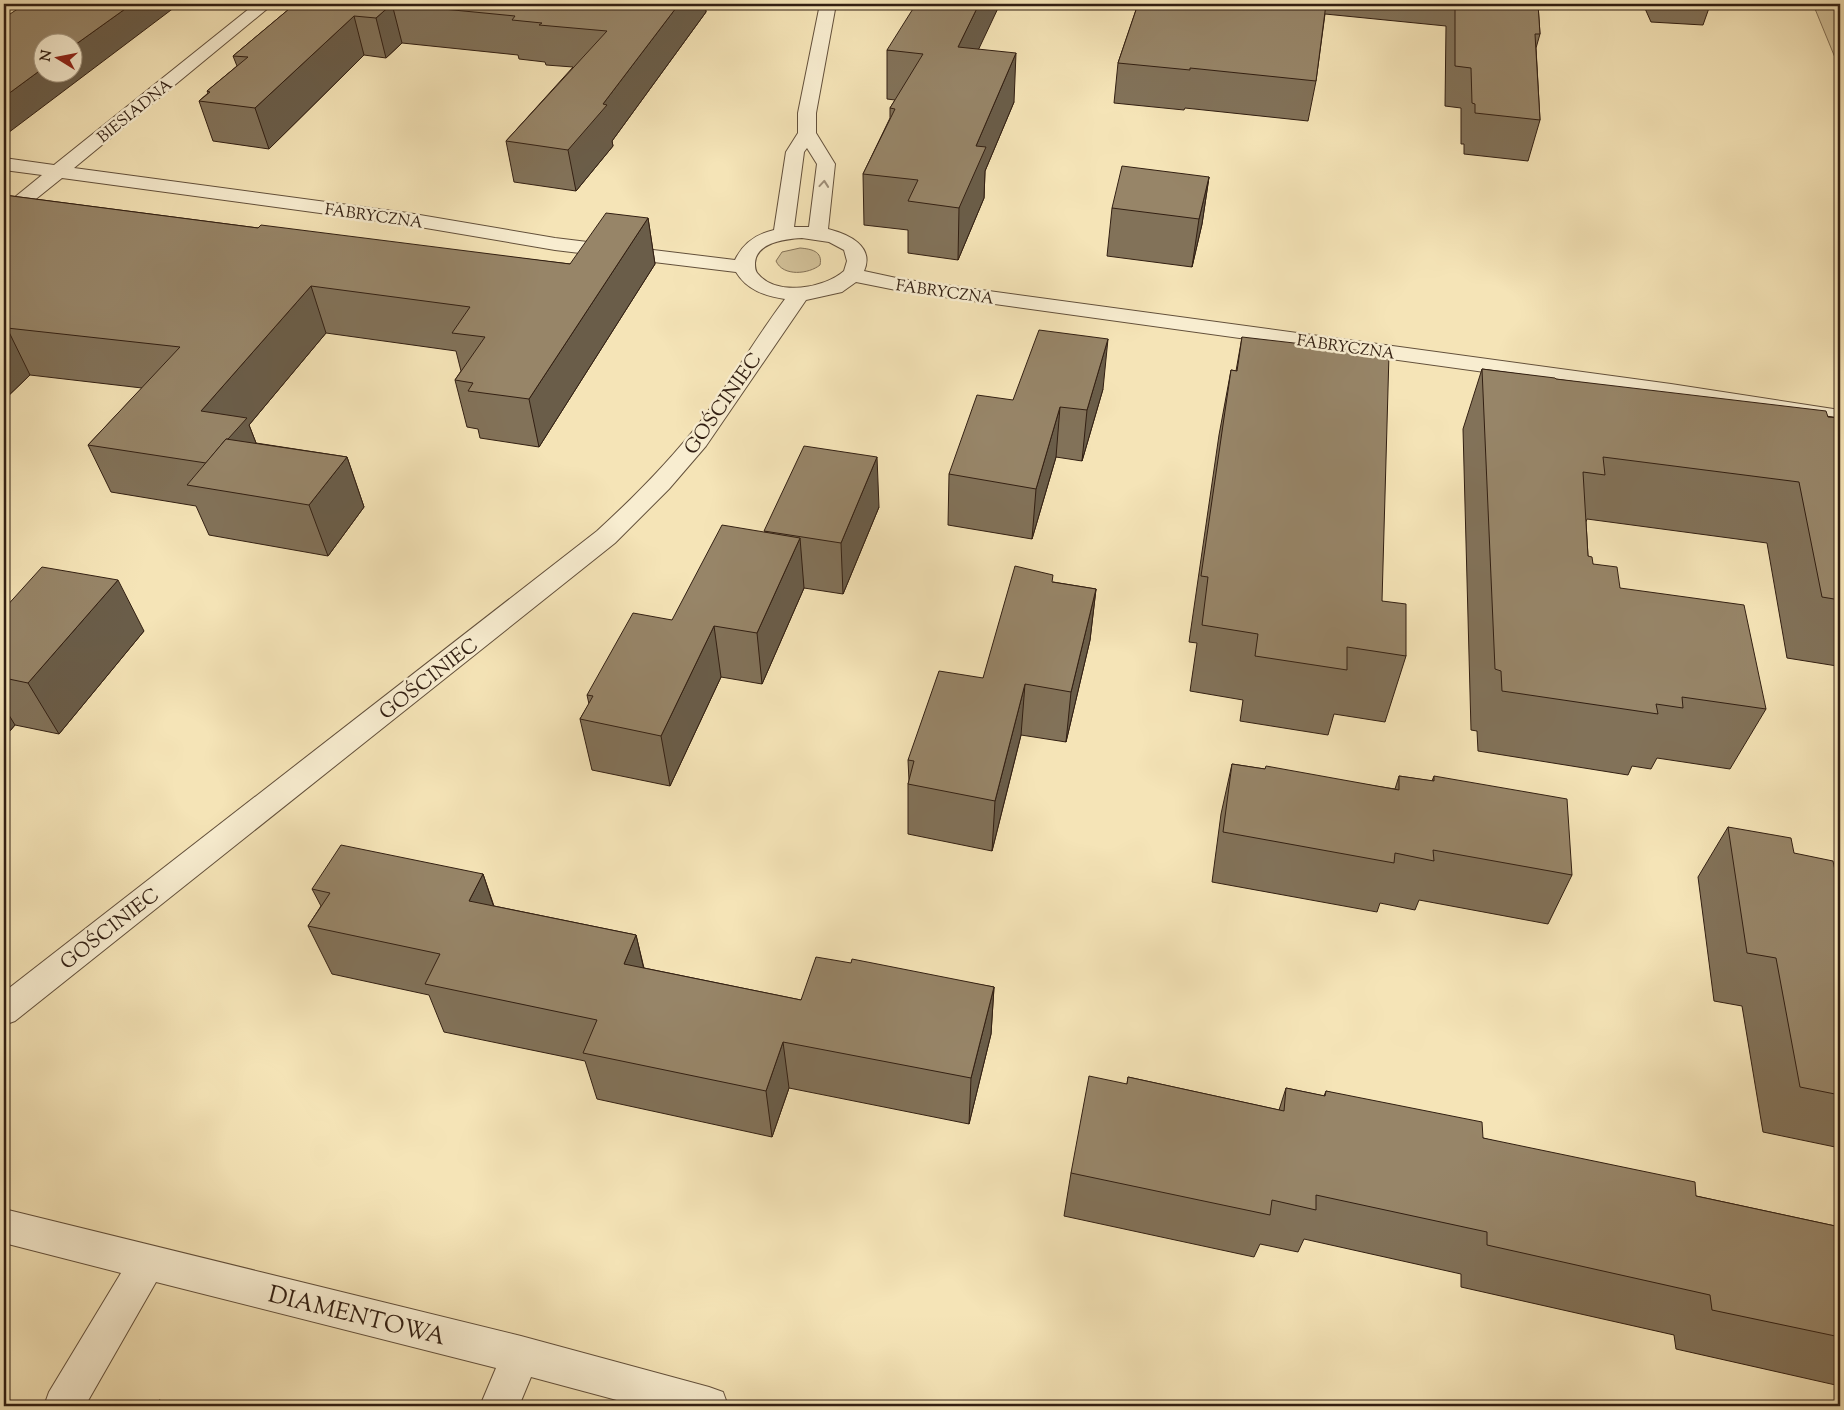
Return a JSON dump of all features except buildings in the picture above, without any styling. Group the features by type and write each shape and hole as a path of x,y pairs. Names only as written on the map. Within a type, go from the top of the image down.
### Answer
{"street":[{"name":"BIESIADNA","path":"4,215 264,4"},
{"path":"818,233 826,164 807,133 807,113 828,4"},
{"path":"783,234 786,199 795,152 807,133"},
{"name":"FABRYCZNA","path":"4,164 408,219 555,244 743,267"},
{"path":"818,233 832,236 844,242 853,249 857,257 857,266 852,275 838,285 820,291 799,294 775,291 755,283 747,276 743,267 745,256 753,247 766,239 783,234 818,233"},
{"name":"FABRYCZNA","path":"852,275 901,285 1672,391 1840,417"},
{"name":"GOŚCINIEC","path":"4,1011 606,537 662,482 710,425 775,326 799,294"},
{"name":"DIAMENTOWA","path":"4,1226 521,1355 709,1406"},
{"path":"63,1406 148,1263"},
{"path":"499,1406 521,1355"}],"shaded area":[{"path":"1813,4 1840,4 1840,84 1836,60"},
{"path":"800,248 812,250 818,254 820,265 803,272 790,272 779,266 776,261 782,252"}]}
